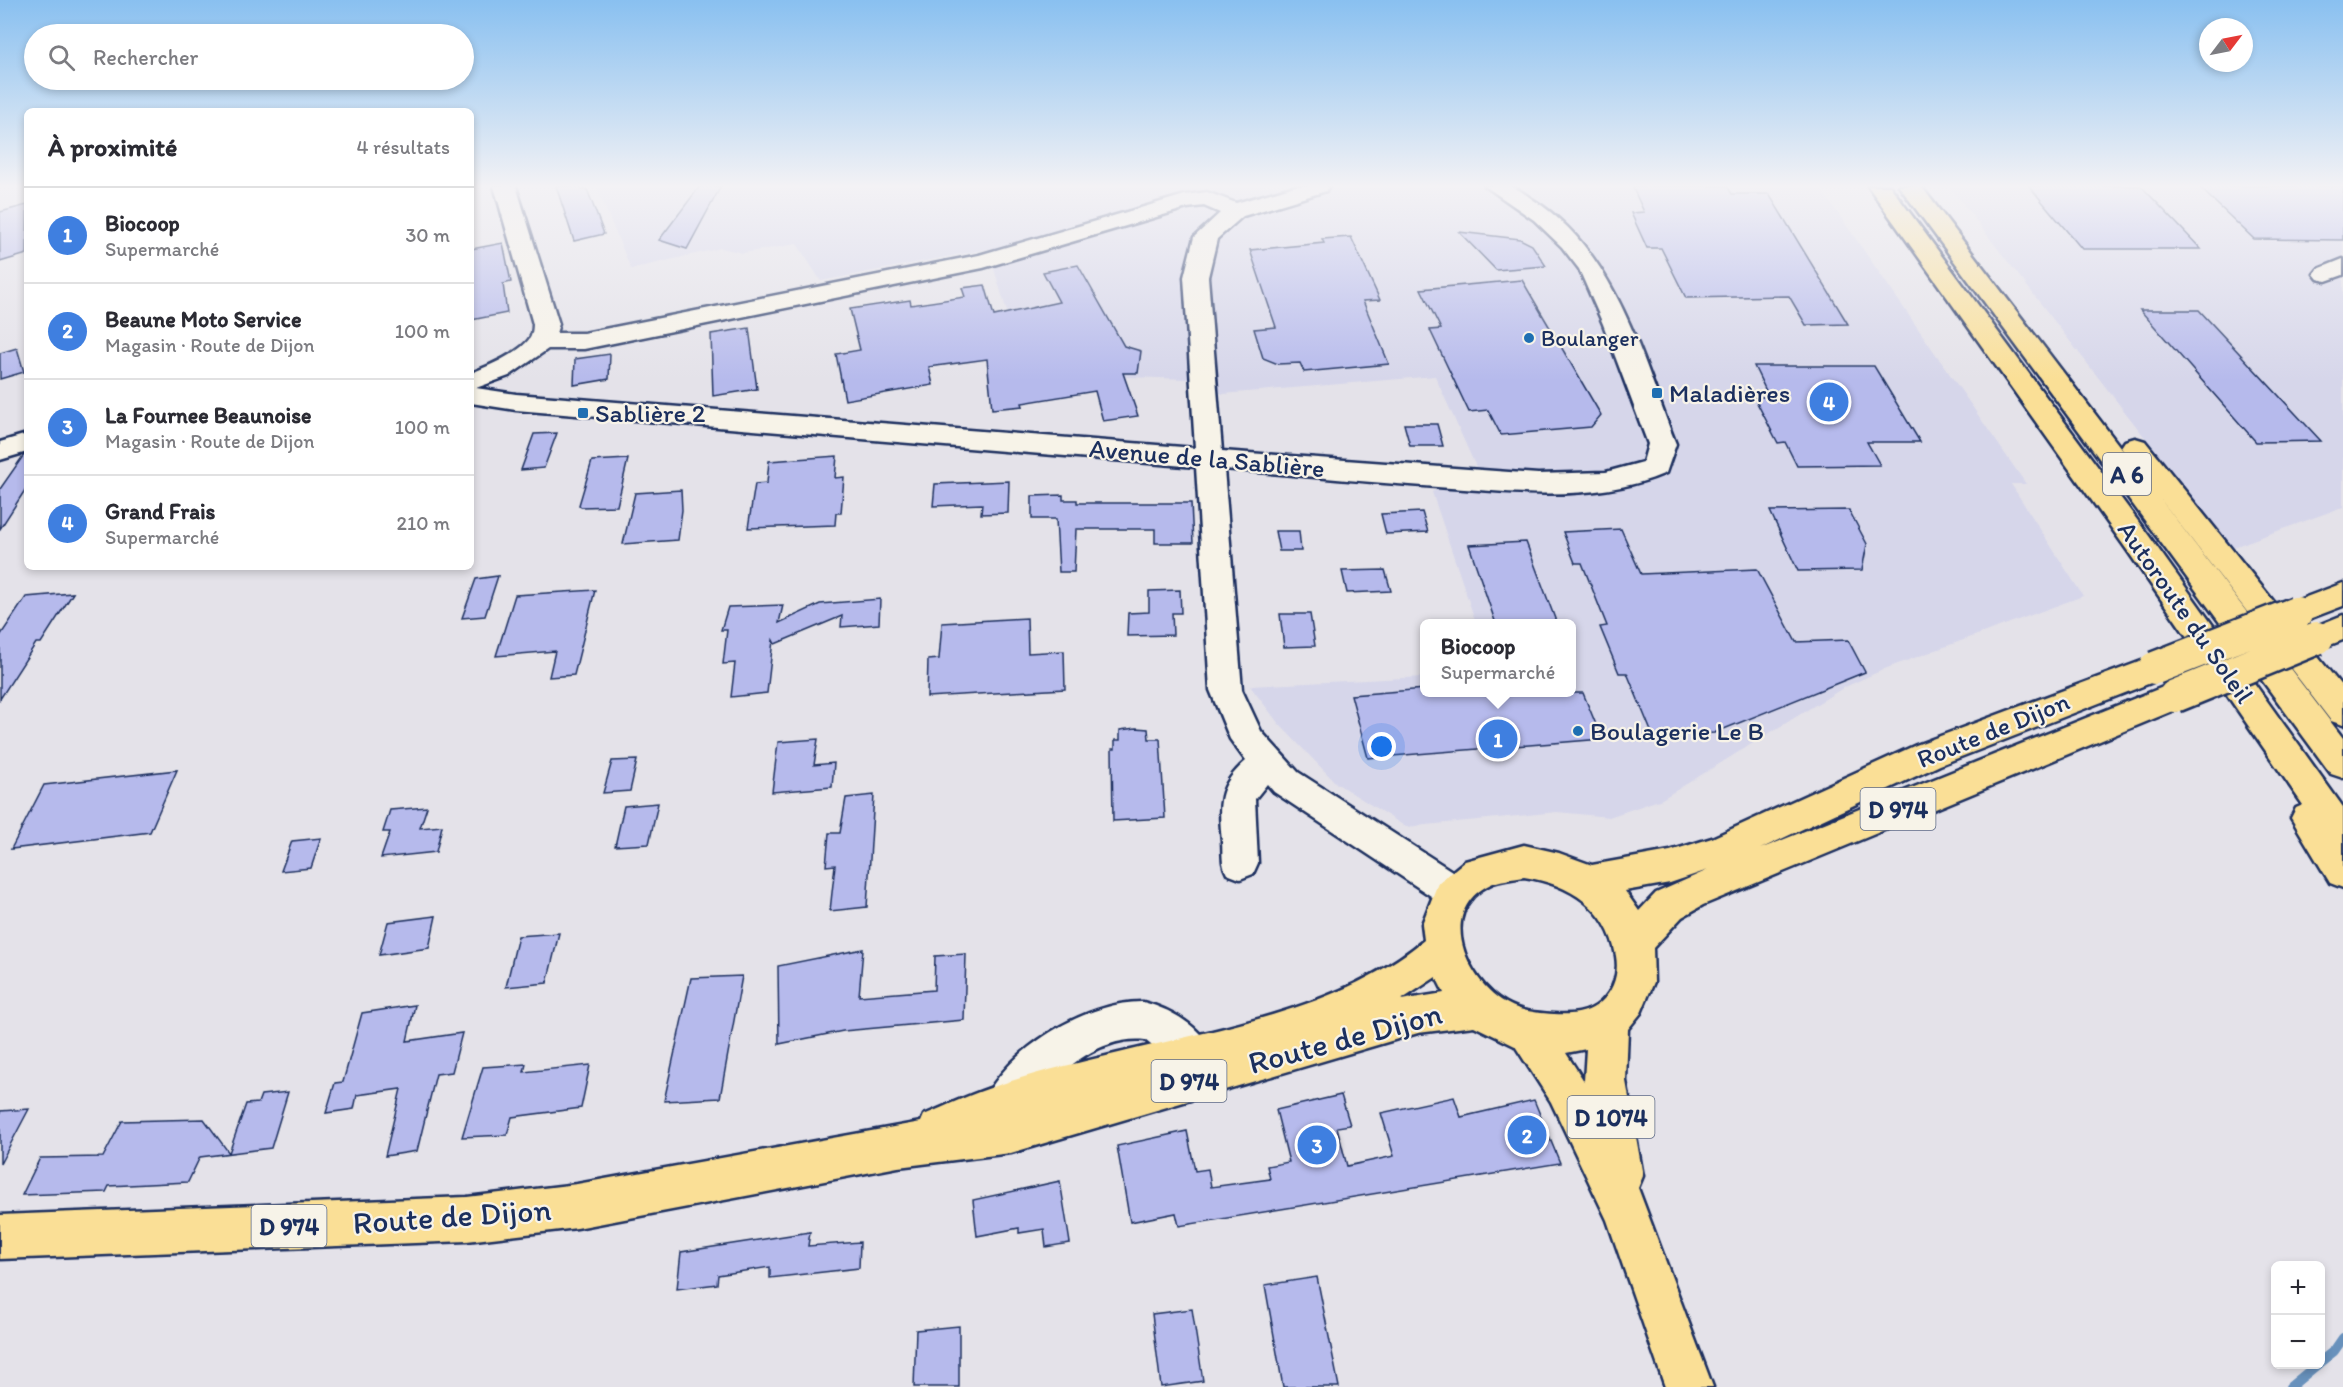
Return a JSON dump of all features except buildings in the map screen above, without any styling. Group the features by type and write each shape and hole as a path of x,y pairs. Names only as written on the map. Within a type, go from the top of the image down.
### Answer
{"main road":[{"name":"Autoroute du Soleil","path":"1927,251 2138,543 2343,834"},
{"name":"Autoroute du Soleil","path":"1958,251 2343,764"},
{"path":"1980,251 2343,712"},
{"path":"2138,543 2142,569 2343,872"},
{"name":"Route de Dijon","path":"1589,882 1660,870 1722,850 1928,755 2343,594"},
{"name":"Route de Dijon","path":"1635,941 1661,912 1690,894 2330,633"},
{"path":"1514,862 1546,864 1589,882 1609,899 1624,919 1635,941 1638,964 1635,986 1625,1005 1608,1021 1585,1032 1557,1035 1529,1032 1503,1022 1479,1007 1462,989 1449,969 1442,948 1440,927 1444,908 1453,891 1483,868 1514,862"},
{"name":"Route de Dijon","path":"898,1146 1005,1103 1193,1054 1295,1024 1372,996 1422,967 1442,948"},
{"name":"Route de Dijon","path":"0,1238 467,1219 610,1201 898,1146 1011,1132 1418,1014 1479,1007"},
{"name":"D 1074","path":"1608,1021 1605,1081 1627,1213"},
{"name":"D 1074","path":"1529,1032 1566,1088 1627,1213 1689,1387"}],"street":[{"path":"474,380 489,376 518,361 542,341 546,324 525,251"},
{"path":"542,341 584,341 983,261 1018,251"},
{"path":"1203,251 1196,277 1226,690 1247,739 1286,782 1319,806 1414,864 1453,891"},
{"name":"Avenue de la Sablière","path":"474,396 516,402 1542,484 1614,481 1637,477 1656,466 1662,444 1599,285 1577,251"},
{"path":"0,451 24,444"},
{"path":"1240,863 1234,807 1240,788 1267,763"}],"shaded area":[{"path":"623,251 709,251 631,269"},
{"path":"733,251 757,251 743,253"},
{"path":"801,251 979,251 821,281"},
{"path":"989,251 1864,251 2026,484 2011,484 2083,596 1887,668 1843,688 1662,799 1609,817 1557,812 1406,827 1336,783 1279,724 1250,686 1420,677 1420,697 1576,697 1576,619 1475,619 1432,492 1476,467 1435,376 1223,394 1188,379 1069,375 1018,348"},
{"path":"1999,251 2343,251 2343,507 2231,548"}],"waterway":[{"path":"2325,1358 2334,1351 2343,1338"},
{"path":"2290,1387 2312,1369"}],"place":[{"name":"Boulanger","path":"1529,338"},
{"name":"Maladières","path":"1657,393"},
{"name":"Grand Frais","path":"1829,402"},
{"name":"Sablière 2","path":"583,413"},
{"name":"Boulagerie Le B","path":"1578,731"},
{"name":"Biocoop","path":"1498,739"},
{"name":"Beaune Moto Service","path":"1527,1135"},
{"name":"La Fournee Beaunoise","path":"1317,1145"}]}
